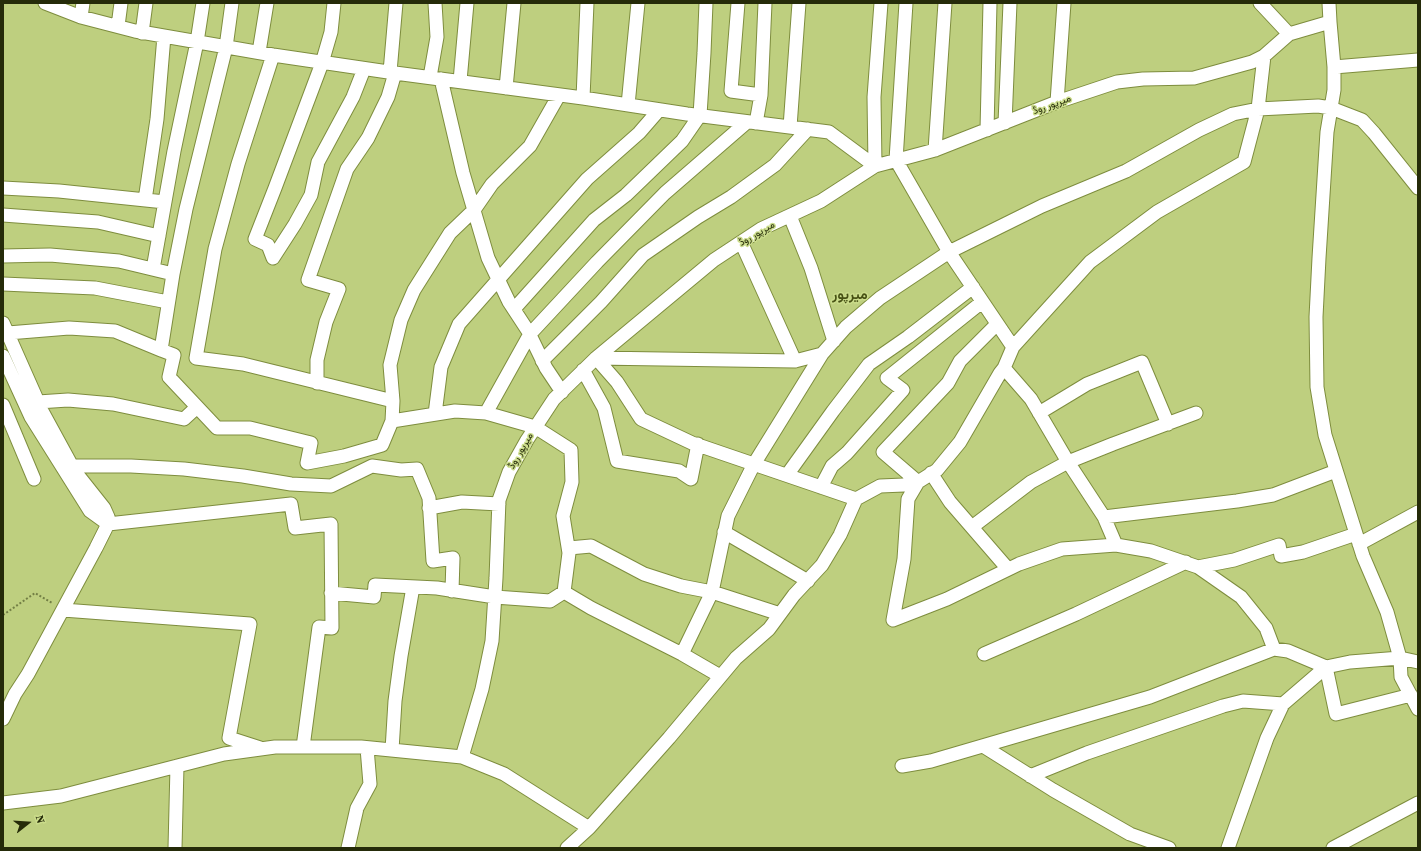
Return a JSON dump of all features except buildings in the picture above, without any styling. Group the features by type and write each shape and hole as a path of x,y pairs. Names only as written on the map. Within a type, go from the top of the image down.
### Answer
{"street":[{"path":"45,3 81,17 142,32 273,55 659,110 829,132 875,166"},
{"path":"81,17 83,3"},
{"path":"118,26 121,3"},
{"path":"142,32 146,3"},
{"path":"153,269 174,151 197,42 203,3"},
{"path":"161,350 168,302 186,209 226,47 232,3"},
{"path":"259,52 267,3"},
{"path":"334,3 331,32 322,63 255,240 268,245 273,258 295,224 311,194 318,162 353,97 364,69"},
{"path":"317,383 317,360 326,322 339,289 308,280 347,170 368,138 388,97 393,73 396,3"},
{"path":"435,3 437,37 436,78 488,258 514,309 530,334 542,361 562,392"},
{"path":"460,82 467,3"},
{"path":"506,88 514,3"},
{"path":"583,98 587,3"},
{"path":"628,105 638,3"},
{"path":"514,309 594,220 626,195 682,141 700,115 706,3"},
{"path":"738,3 731,91 761,95"},
{"path":"486,413 530,334 597,262 665,193 752,122 761,95 765,3"},
{"path":"790,127 799,3"},
{"path":"875,166 874,97 881,3"},
{"path":"906,3 896,160 949,252 1013,347"},
{"path":"935,150 945,3"},
{"path":"987,130 990,3"},
{"path":"1005,123 1010,3"},
{"path":"1057,102 1064,3"},
{"path":"1260,3 1289,34"},
{"path":"1329,3 1334,67 1334,90 1326,140 1316,317 1317,387 1325,435 1336,471 1363,556 1387,612 1400,658 1401,677 1418,709"},
{"name":"میرپور روڈ","path":"462,757 482,689 492,641 499,500 509,472 554,399 596,358 714,260 761,229 821,201 875,166 935,150 1057,102 1116,82 1143,79 1194,78 1252,62 1264,56 1289,34 1330,22"},
{"path":"145,200 157,120 164,36"},
{"path":"273,55 238,164 215,249 196,358 243,364 393,401"},
{"path":"567,848 589,828 669,738 736,658 769,629 794,595 822,565 840,535 856,499 880,486 904,485 918,482 937,470 960,442 1004,368 1013,347 1090,262 1157,212 1244,162 1258,109 1264,56"},
{"path":"1334,67 1418,60"},
{"path":"3,719 15,694 28,674 108,524 108,517 104,508 76,474 38,402 5,328 69,328 115,331 174,355 169,377 217,428 250,428 311,443 307,463 344,456 382,445 392,421 393,401 390,364 401,320 414,290 450,233 474,210 492,184 530,146 559,95"},
{"path":"682,654 712,592 728,516 754,464 822,354 846,327 880,298 949,252 1042,206 1126,171 1199,130 1233,114 1258,109 1318,106 1331,108 1362,120 1418,188"},
{"path":"435,414 441,367 459,324 587,179 639,133 659,110"},
{"path":"542,361 601,302 643,255 698,217 731,197 775,165 808,129"},
{"path":"3,188 59,191 165,202"},
{"path":"3,215 98,222 159,236"},
{"path":"790,216 811,268 834,341"},
{"path":"741,242 795,361"},
{"path":"3,256 50,255 119,261 173,274"},
{"path":"3,284 95,288 168,302"},
{"path":"787,475 869,364 908,337 972,287"},
{"path":"821,487 832,466 847,453 903,390 887,378 982,302"},
{"path":"918,482 883,452 948,383 960,361 997,324"},
{"path":"596,358 795,361 822,354"},
{"path":"3,356 31,417 90,511 108,524 291,504 295,528 331,524 332,628 319,627 303,747"},
{"path":"596,358 617,382 640,419 698,444 856,499"},
{"path":"1039,413 1087,384 1142,362 1168,424"},
{"path":"1004,368 1030,399 1039,413 1068,462 1104,517 1116,546"},
{"path":"583,370 604,408 617,461 679,471 691,478 698,444"},
{"path":"38,402 68,400 113,404 184,419 198,407"},
{"path":"3,405 34,479"},
{"path":"331,593 374,597 374,585 437,588 495,597 550,601 564,592 570,553 563,516 572,482 571,450 535,428 486,413 455,411 392,421"},
{"path":"972,527 1031,482 1068,462 1196,413"},
{"path":"72,466 131,466 184,469 244,476 291,484 331,486 372,466 401,470 417,469 429,498 433,561 453,558 452,591"},
{"path":"1104,517 1237,501 1273,495 1336,471"},
{"path":"932,473 950,502 1008,569"},
{"path":"918,482 908,499 904,559 893,620 947,599 1008,569 1062,549 1116,546 1151,551 1192,565 1242,598 1266,628 1274,650"},
{"path":"430,508 462,502 499,504"},
{"path":"984,654 1192,565 1234,560 1279,545 1281,556 1303,552 1358,539 1418,512"},
{"path":"724,532 808,581"},
{"path":"569,548 591,546 644,574 681,586 712,592 780,614"},
{"path":"392,750 395,701 413,587"},
{"path":"564,592 591,608 682,654 720,676"},
{"path":"63,610 250,624 229,738 264,749"},
{"path":"902,766 931,761 1150,697 1274,650 1288,652 1326,667"},
{"path":"1228,848 1267,738 1283,704 1326,667 1350,662 1400,658 1418,662"},
{"path":"1326,667 1336,714 1411,695"},
{"path":"1030,776 1086,753 1223,706 1243,701 1283,704"},
{"path":"983,746 1030,776 1130,834 1169,848"},
{"path":"3,803 61,796 224,754 276,747 367,748 462,757 504,774 589,828"},
{"path":"348,848 357,808 370,784 367,748"},
{"path":"175,848 177,766"},
{"path":"1333,848 1418,803"}],"path":[{"path":"3,615 35,593 63,610"}],"district":[{"name":"میرپور","path":"850,295"}]}
